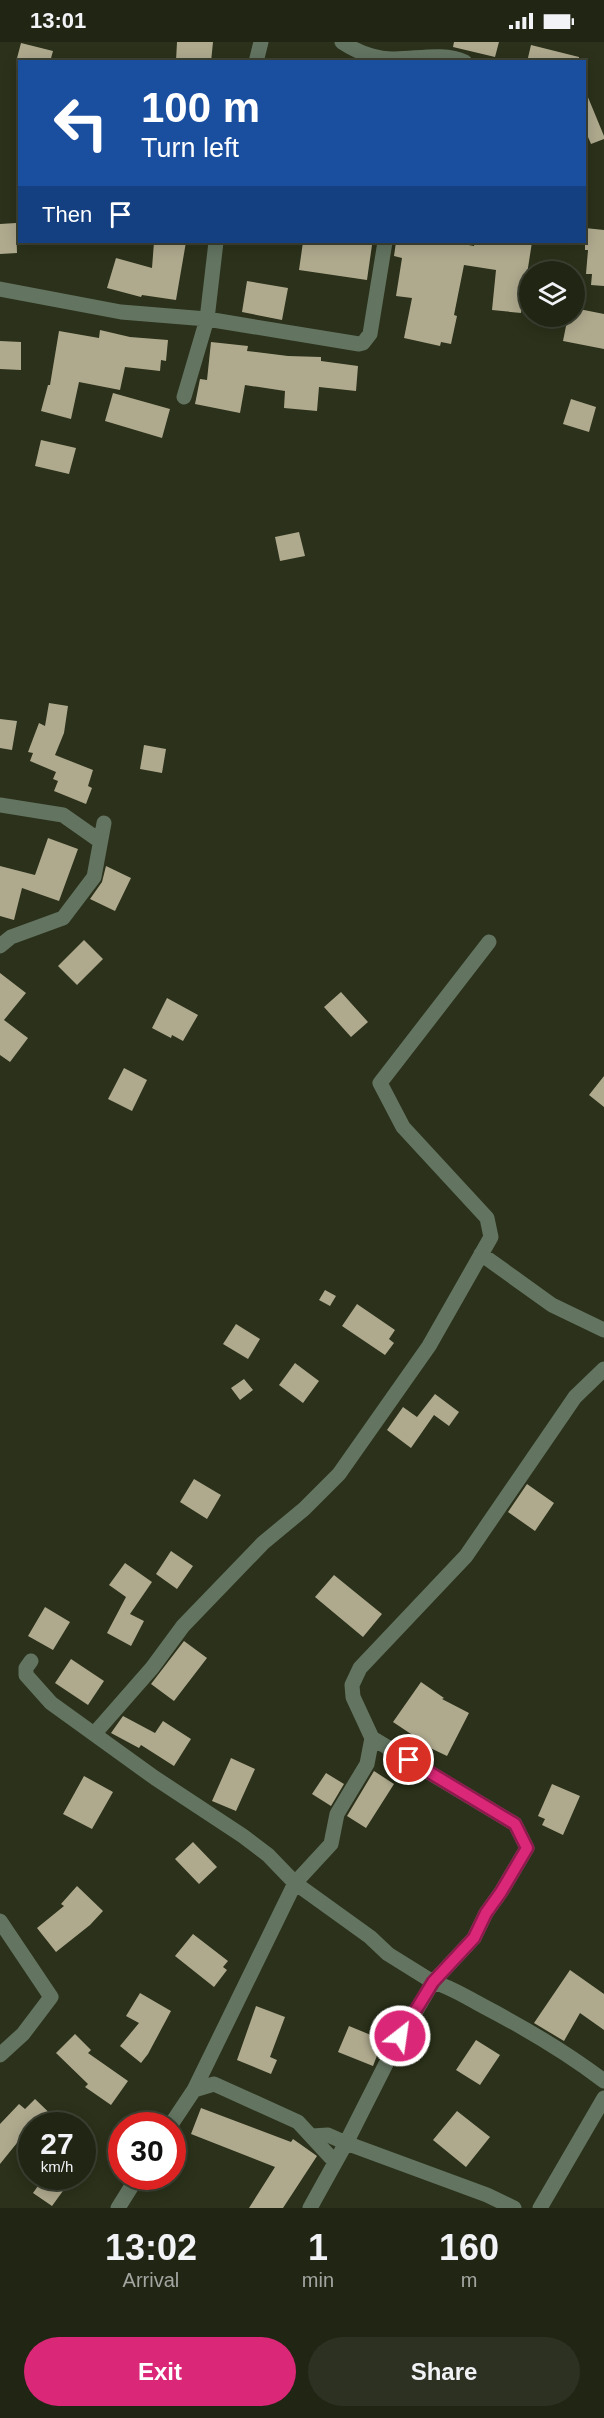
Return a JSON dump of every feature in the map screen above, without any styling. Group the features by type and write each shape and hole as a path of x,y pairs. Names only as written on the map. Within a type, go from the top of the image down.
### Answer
{"street":[{"path":"256,60 261,42"},
{"path":"342,42 373,57 403,60 452,56 461,60"},
{"path":"184,397 207,319 216,243"},
{"path":"0,289 122,312 207,319 363,343 370,334 385,243"},
{"path":"0,805 63,815 100,841"},
{"path":"0,946 11,937 63,918 94,877 104,823"},
{"path":"95,1733 145,1676 183,1626 263,1543 304,1509 339,1474 429,1346 491,1238 487,1218 403,1127 380,1083 489,942"},
{"path":"482,1254 552,1305 604,1330"},
{"path":"310,2208 397,2042 433,1982 474,1938 486,1913 527,1848 515,1824 372,1738 353,1697 352,1685 360,1668 466,1556 575,1397 604,1370"},
{"path":"31,1661 26,1668 26,1675 51,1703 155,1779 243,1836 268,1855 295,1883 370,1936 388,1954 433,1982 446,1986 520,2026 575,2059 604,2081"},
{"path":"179,2112 194,2090 295,1883 331,1844 337,1814 367,1764 372,1738"},
{"path":"0,1921 51,1997 23,2034 0,2055"},
{"path":"194,2090 214,2084 298,2122 335,2162"},
{"path":"540,2208 604,2098"},
{"path":"312,2136 328,2135 487,2195 514,2208"},
{"path":"118,2208 129,2190"}],"building":[{"path":"177,42 213,42 211,60 176,60"},
{"path":"454,42 499,42 495,57 453,47"},
{"path":"21,43 53,51 51,60 18,60 16,62"},
{"path":"531,45 579,57 579,60 527,60"},
{"path":"586,92 604,136 604,139 591,144 586,132"},
{"path":"16,223 17,253 0,254 0,224"},
{"path":"586,228 604,230 604,286 591,285 592,274 586,274 588,250 585,250"},
{"path":"154,243 186,243 176,300 142,295 141,297 107,288 116,258 152,268"},
{"path":"303,243 372,245 367,280 299,270"},
{"path":"396,243 458,243 474,246 475,243 532,243 529,261 519,261 519,313 492,310 496,270 464,265 451,344 441,342 440,346 404,338 412,298 396,296 402,258 394,256"},
{"path":"247,281 288,288 282,320 242,312"},
{"path":"585,310 604,314 604,349 563,341 566,327 585,327"},
{"path":"100,330 130,337 168,340 166,361 161,360 160,371 125,367 120,390 79,382 71,419 41,411 48,385 50,385 59,331 99,338"},
{"path":"0,341 21,342 21,370 0,369"},
{"path":"211,342 248,346 247,351 321,357 321,361 358,366 356,391 319,387 317,411 284,408 285,391 245,385 240,413 195,404 200,379 207,380"},
{"path":"113,393 170,409 162,438 105,421"},
{"path":"571,399 596,407 589,432 563,424"},
{"path":"41,440 76,448 69,474 35,466"},
{"path":"299,532 305,556 280,561 275,537"},
{"path":"49,703 68,706 64,733 55,755 93,770 88,786 92,788 86,804 54,791 58,781 53,779 56,772 30,761 33,753 28,752 39,723 45,726"},
{"path":"0,719 17,721 12,750 0,748"},
{"path":"144,745 166,749 162,773 140,769"},
{"path":"48,838 78,849 59,901 22,888 14,920 0,916 0,866 35,875"},
{"path":"106,866 131,878 115,911 90,899 102,882"},
{"path":"84,940 103,959 77,985 58,966"},
{"path":"0,973 26,993 4,1020 28,1038 10,1062 0,1055"},
{"path":"341,992 368,1022 351,1037 324,1007"},
{"path":"167,998 198,1015 183,1041 172,1035 171,1038 152,1028"},
{"path":"124,1068 147,1080 132,1111 108,1099"},
{"path":"604,1076 604,1107 589,1095"},
{"path":"325,1290 336,1296 330,1306 319,1300"},
{"path":"357,1304 395,1330 389,1339 394,1343 385,1355 342,1326"},
{"path":"236,1324 260,1339 248,1359 223,1344"},
{"path":"295,1363 319,1381 303,1403 279,1385"},
{"path":"244,1379 253,1390 240,1400 231,1388"},
{"path":"435,1394 459,1412 449,1426 434,1415 411,1448 387,1430 403,1407 417,1417"},
{"path":"194,1479 221,1495 207,1519 180,1502"},
{"path":"527,1484 554,1503 535,1531 508,1512"},
{"path":"171,1551 193,1566 177,1589 156,1574"},
{"path":"125,1563 152,1582 130,1614 144,1621 131,1646 107,1633 126,1597 109,1585"},
{"path":"334,1575 382,1614 363,1637 315,1597"},
{"path":"45,1607 70,1622 53,1650 28,1636"},
{"path":"184,1641 207,1658 174,1701 151,1684"},
{"path":"71,1659 104,1681 88,1705 55,1683"},
{"path":"421,1682 444,1698 442,1699 469,1713 447,1756 422,1744 423,1742 393,1722"},
{"path":"123,1716 155,1733 163,1721 191,1739 174,1766 141,1745 139,1748 111,1733"},
{"path":"231,1758 255,1769 236,1811 212,1801"},
{"path":"374,1771 394,1784 366,1828 347,1816"},
{"path":"326,1773 344,1784 331,1806 312,1794"},
{"path":"84,1776 113,1792 92,1829 63,1814"},
{"path":"552,1784 580,1796 563,1835 542,1825 545,1819 538,1816"},
{"path":"193,1842 217,1867 199,1884 175,1859"},
{"path":"77,1886 103,1911 90,1925 56,1952 37,1928 64,1906 61,1904"},
{"path":"193,1934 228,1961 223,1967 227,1970 214,1987 175,1956"},
{"path":"570,1970 604,1994 604,2030 580,2013 564,2041 534,2023"},
{"path":"140,1993 171,2011 141,2063 120,2046 139,2023 126,2016"},
{"path":"256,2006 285,2017 270,2057 277,2060 271,2074 237,2060"},
{"path":"349,2026 383,2040 373,2066 338,2052"},
{"path":"75,2034 91,2050 88,2053 128,2081 111,2105 85,2087 88,2084 56,2053"},
{"path":"476,2040 500,2055 480,2085 456,2070"},
{"path":"35,2099 48,2112 18,2112 18,2142 0,2164 0,2124 19,2104 25,2109"},
{"path":"201,2108 291,2142 293,2139 317,2156 283,2208 249,2208 275,2167 191,2134"},
{"path":"457,2111 490,2137 466,2167 433,2140"},
{"path":"35,2190 64,2190 52,2206 33,2193"}],"route":[{"path":"400,2036 433,1982 474,1938 486,1913 527,1848 515,1824 409,1760"}]}
